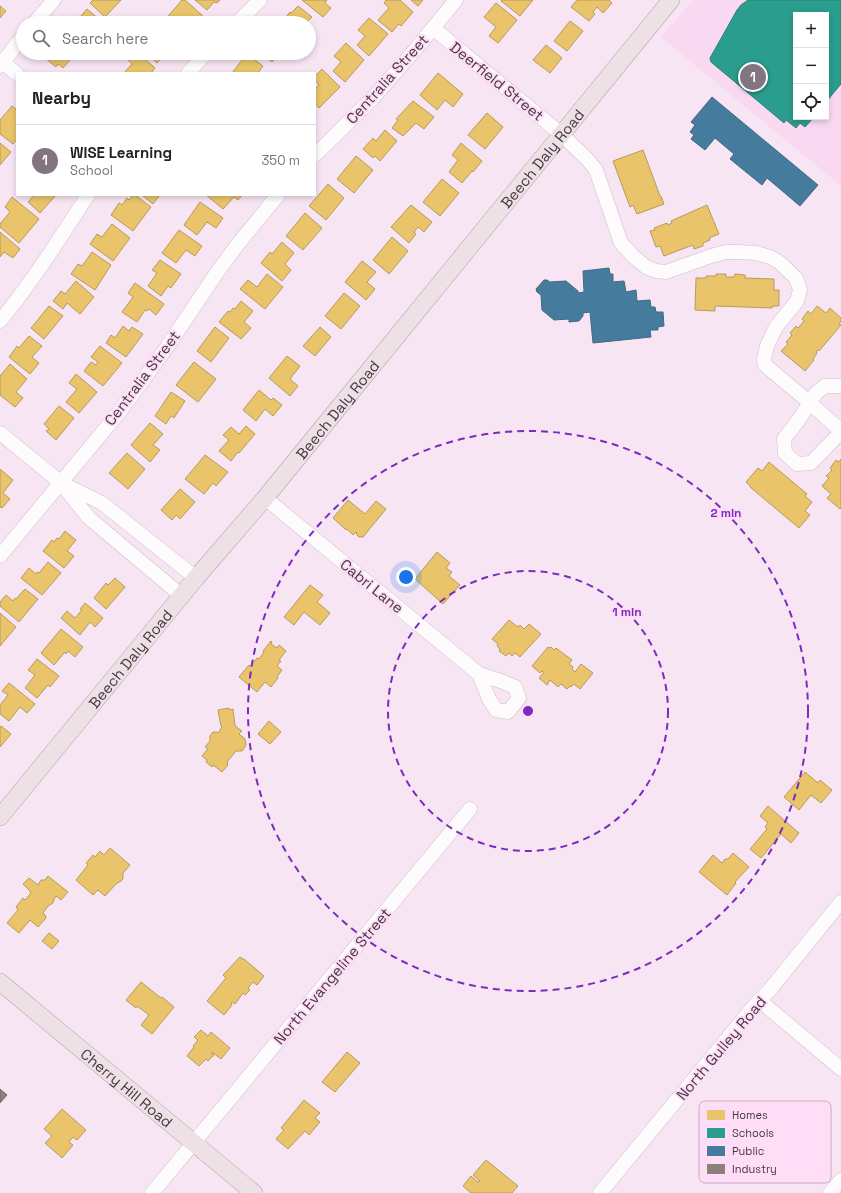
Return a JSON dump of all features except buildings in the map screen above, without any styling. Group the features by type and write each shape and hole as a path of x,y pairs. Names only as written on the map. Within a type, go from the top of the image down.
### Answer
{"main road":[{"name":"Beech Daly Road","path":"0,817 196,578 265,498 671,0"},
{"name":"Cherry Hill Road","path":"0,982 254,1193"}],"street":[{"path":"40,16 54,0"},
{"path":"243,16 260,0"},
{"name":"Centralia Street","path":"316,154 372,99 456,0"},
{"name":"Deerfield Street","path":"433,28 561,134 588,160 596,170 621,243 646,267 656,271 666,272 710,256 726,252 756,253 770,257 779,262 796,278 800,290 797,300 776,327 767,346 764,359 765,365 841,431"},
{"path":"16,45 1,63 16,73"},
{"path":"189,72 200,60"},
{"path":"0,321 50,253 87,196"},
{"name":"Centralia Street","path":"0,556 138,387 242,238 277,196"},
{"path":"841,386 824,386 816,393 784,439 785,453 797,464 811,463 841,431"},
{"path":"0,433 60,482 89,518 182,596"},
{"path":"60,482 102,503 196,578"},
{"name":"Cabri Lane","path":"265,498 480,674"},
{"name":"North Evangeline Street","path":"152,1193 470,809"},
{"name":"North Gulley Road","path":"600,1193 841,902"},
{"path":"759,1000 841,1069"},
{"path":"830,1193 841,1180"}],"shaded area":[{"path":"693,0 841,0 841,186 661,37"}],"place":[{"name":"WISE Learning","path":"753,77"}]}
